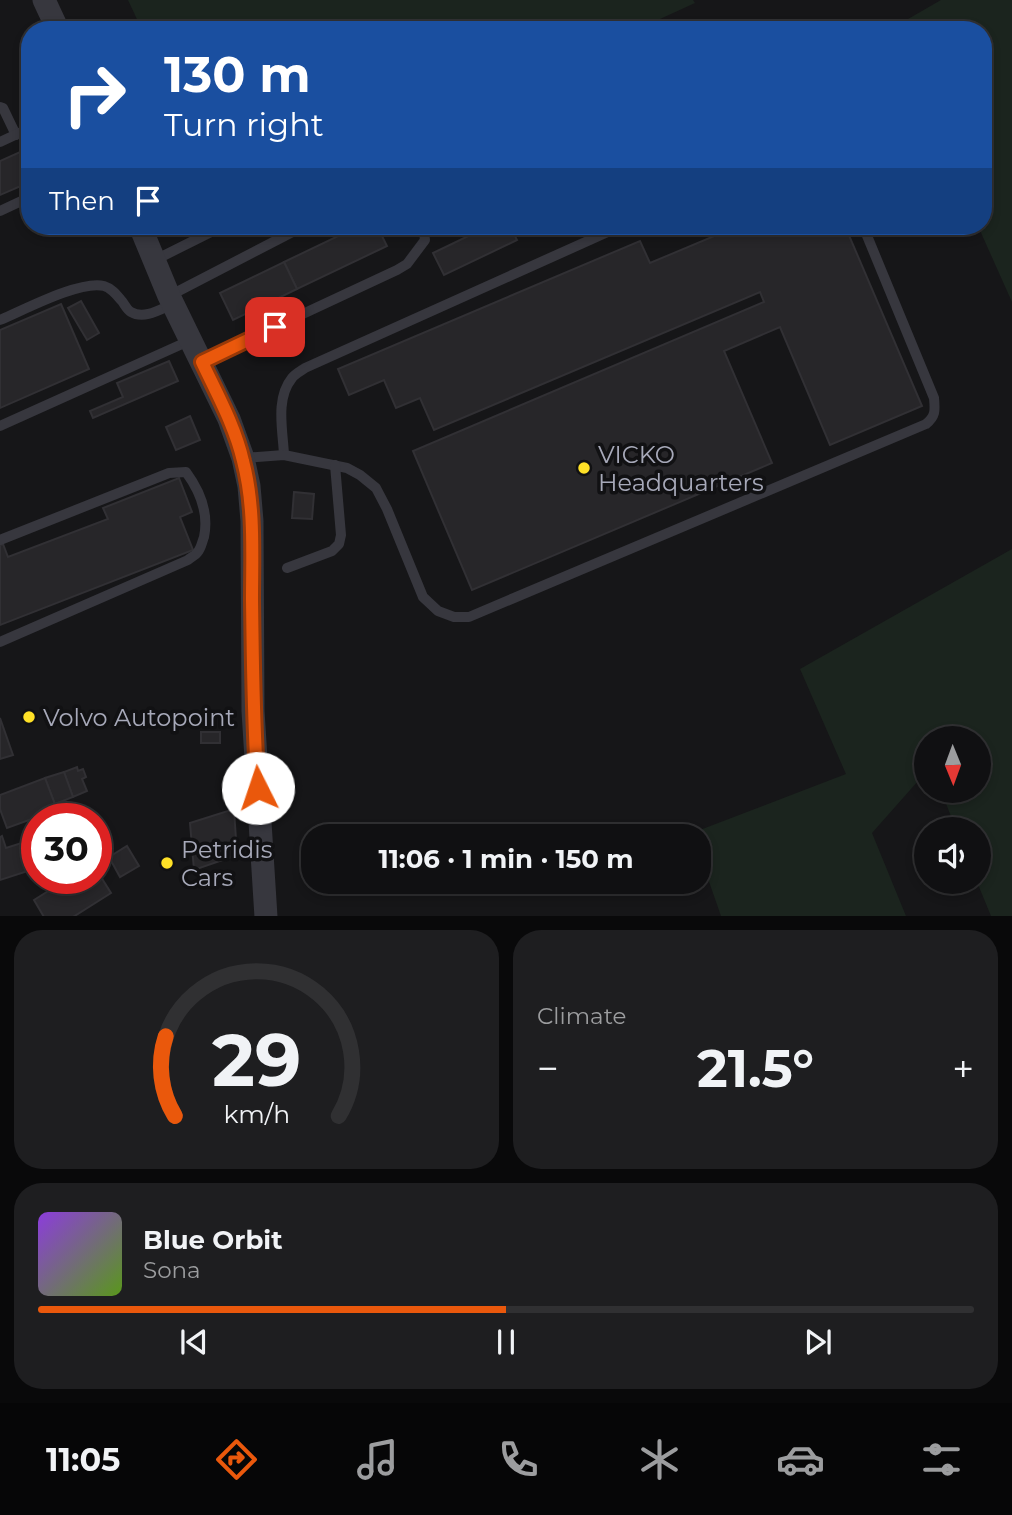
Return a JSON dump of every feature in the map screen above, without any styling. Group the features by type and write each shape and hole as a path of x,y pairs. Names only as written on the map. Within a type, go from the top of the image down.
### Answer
{"street":[{"path":"45,0 54,21"},
{"path":"145,235 172,300 229,419 243,458 249,486 252,521 253,711 266,916"}],"lane":[{"path":"0,107 6,112 16,135"},
{"path":"0,142 21,132"},
{"path":"0,211 21,201"},
{"path":"155,260 205,235"},
{"path":"0,320 76,288 91,286 104,286 115,292 131,312 146,315 288,235"},
{"path":"202,362 397,270 407,264 425,240 424,235"},
{"path":"284,455 281,402 292,377 305,368 601,235"},
{"path":"243,458 284,455 347,468 360,475 376,488 387,509 422,597 438,611 454,617 469,617 926,424 932,418 934,398 867,235"},
{"path":"0,426 191,340"},
{"path":"287,568 332,551 339,544 341,535 335,465"},
{"path":"0,540 169,473 186,472 201,499 206,515 202,545 188,560 0,642"}],"shaded area":[{"path":"128,0 693,0 695,3 656,21 138,21"},
{"path":"941,0 1012,0 1012,302 982,235 992,235 992,21 905,21"},
{"path":"1012,549 1012,916 991,916 982,894 991,894 991,817 951,817 946,803 991,803 991,726 914,726 914,786 872,833 906,916 721,916 711,887 711,826 846,774 800,669"}],"building":[{"path":"21,152 21,186 0,195 0,161"},
{"path":"340,235 382,235 387,246 297,289 284,262"},
{"path":"470,235 514,235 517,240 444,275 433,253"},
{"path":"717,235 849,235 922,406 830,445 780,327 724,351 772,463 472,590 413,451 764,302 760,292 434,430 420,398 396,408 384,380 349,395 338,369 640,241 650,263"},
{"path":"284,262 297,289 233,320 220,293"},
{"path":"81,301 99,333 87,340 68,308"},
{"path":"61,304 89,369 0,408 0,330"},
{"path":"169,361 178,381 93,418 90,411 123,397 117,383"},
{"path":"190,416 200,440 176,450 166,427"},
{"path":"179,478 192,512 180,517 193,550 0,625 0,545 3,544 8,557 108,519 103,508"},
{"path":"294,492 314,494 312,519 292,518"},
{"path":"0,718 13,755 0,759"},
{"path":"201,732 220,732 220,743 201,743"},
{"path":"77,767 78,771 83,769 86,777 82,779 87,791 73,797 64,772"},
{"path":"64,772 73,797 55,803 45,778"},
{"path":"45,778 54,803 21,803 21,823 7,828 0,809 0,795"},
{"path":"234,809 237,855 194,870 190,823"},
{"path":"2,836 6,848 21,843 21,873 0,880"},
{"path":"127,846 139,866 120,877 112,862 112,855"},
{"path":"44,894 109,894 75,916 43,916 34,900"}],"place":[{"name":"VICKO Headquarters","path":"584,468"},
{"name":"Volvo Autopoint","path":"29,717"},
{"name":"Petridis Cars","path":"167,863"}],"route":[{"path":"258,788 253,711 252,521 249,486 243,458 229,419 202,362 275,327"}]}
